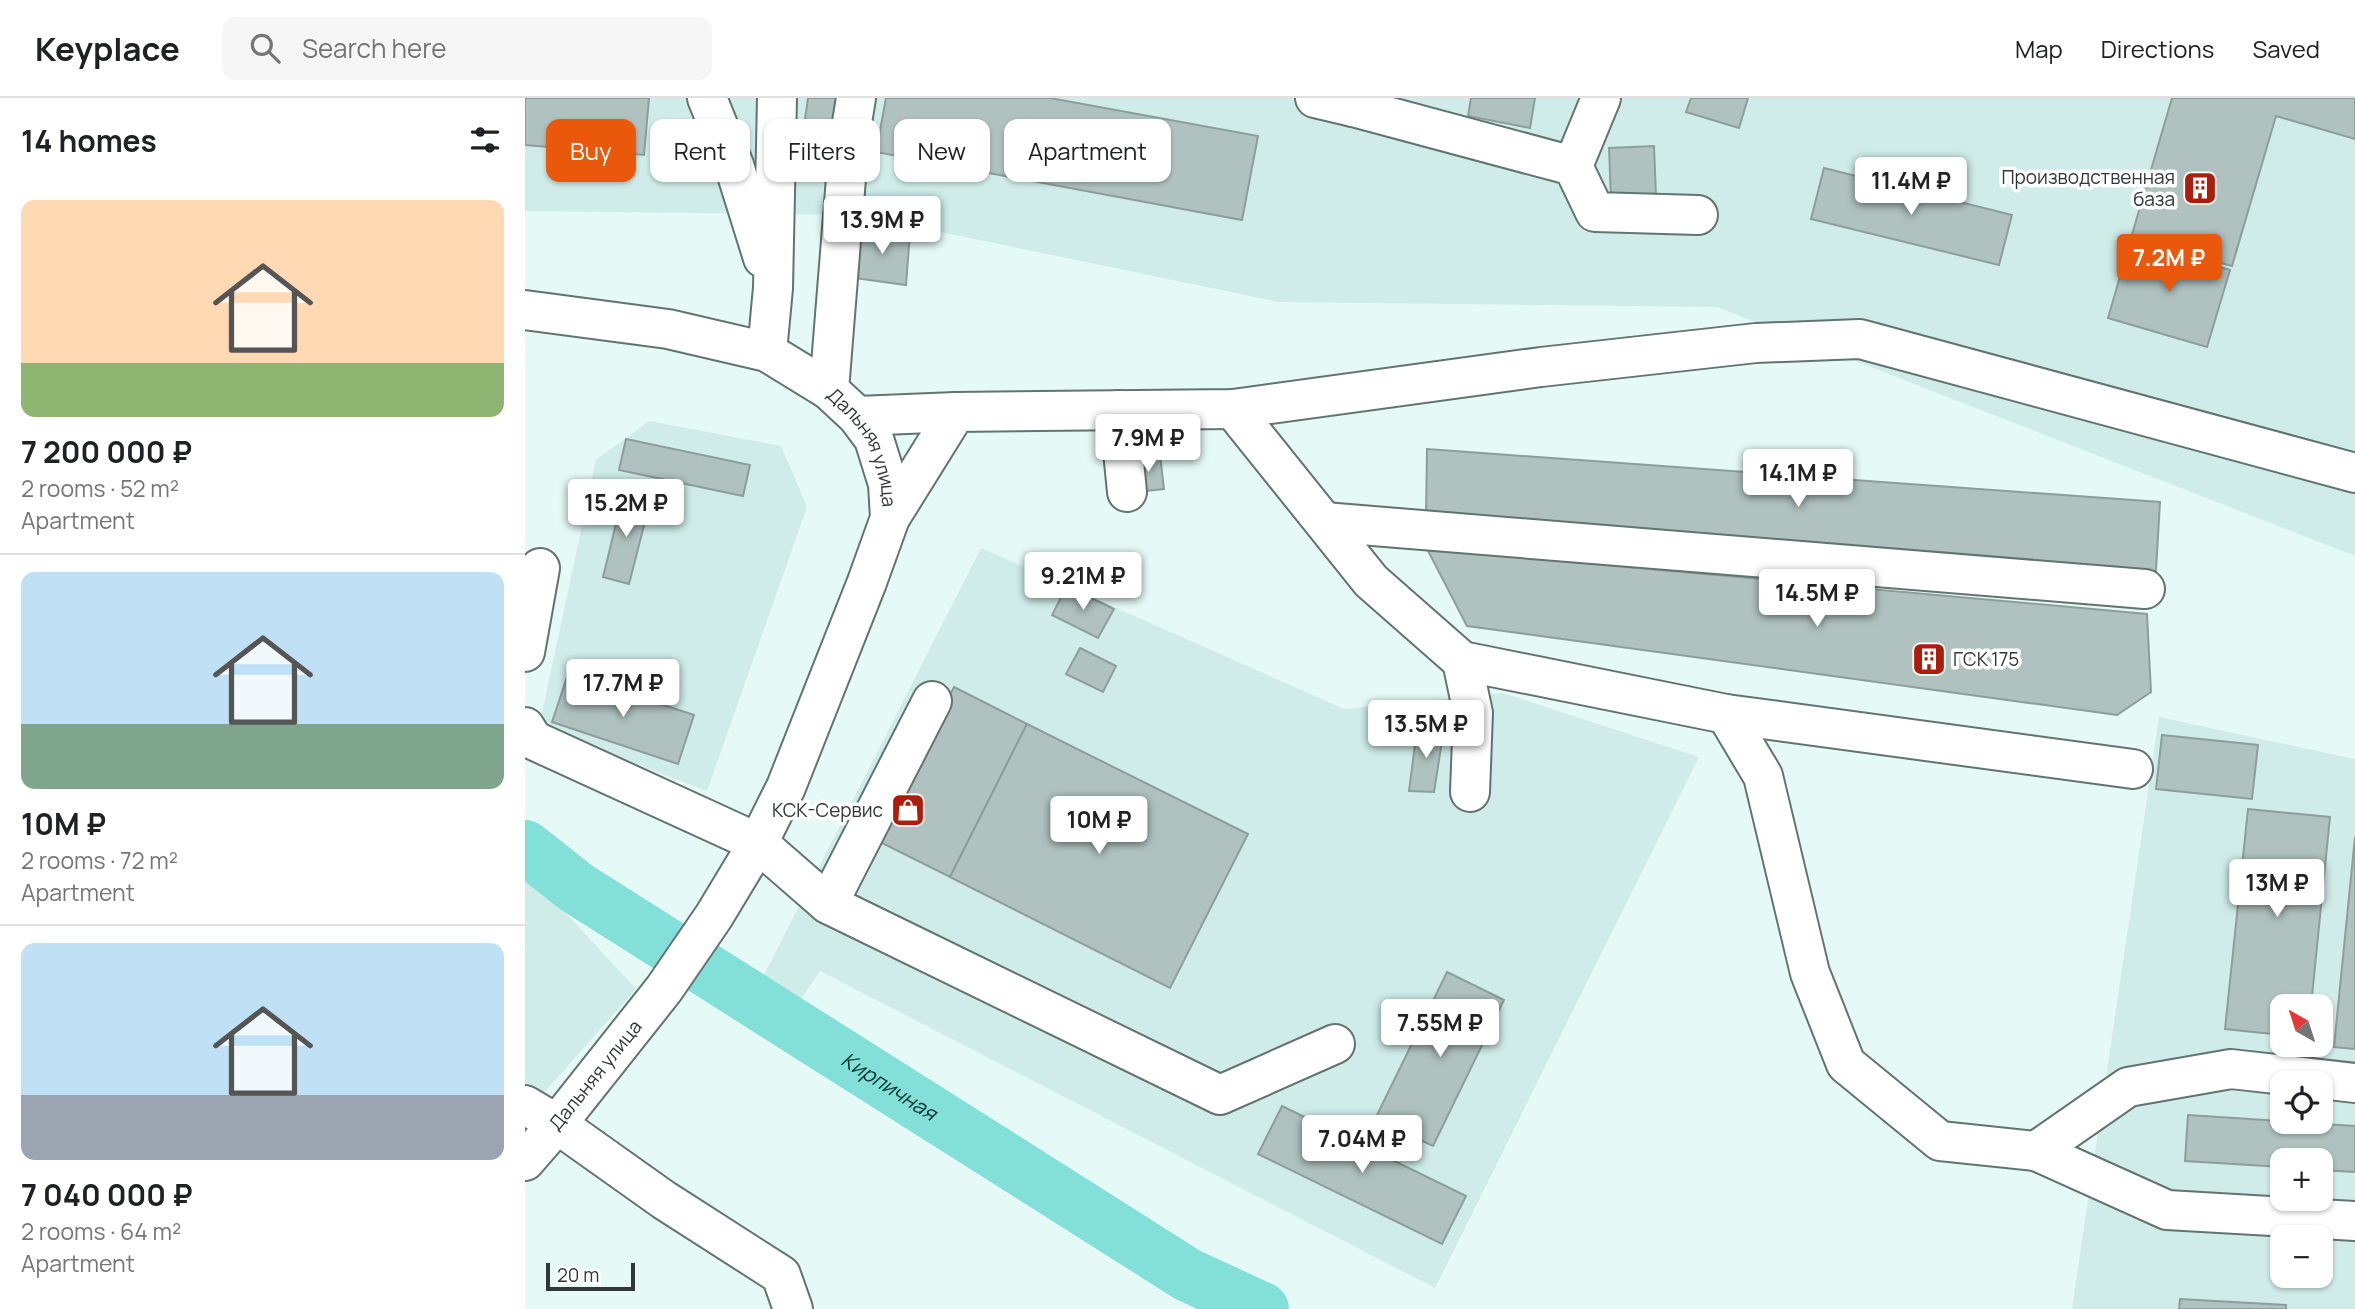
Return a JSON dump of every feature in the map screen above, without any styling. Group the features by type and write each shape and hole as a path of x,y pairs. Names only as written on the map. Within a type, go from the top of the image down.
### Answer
{"street":[{"path":"707,98 734,165 773,288"},
{"path":"767,352 773,288 777,98"},
{"path":"829,390 849,141 856,98"},
{"path":"1315,98 1354,102 1573,166"},
{"path":"1601,98 1573,166 1595,212 1698,215"},
{"name":"Дальняя улица","path":"525,310 668,329 767,352 829,390 857,416 874,439 888,484 890,518 786,787 758,843 664,989 541,1115 525,1160"},
{"path":"857,416 956,412 1233,409 1541,367 1756,343 1860,339 2355,473"},
{"path":"1233,409 1371,581 1462,661 1726,714 2133,769"},
{"path":"1119,410 1127,492"},
{"path":"890,518 956,412"},
{"path":"1324,522 2145,589"},
{"path":"525,652 540,568"},
{"path":"1462,661 1473,713 1470,792"},
{"path":"828,904 932,701"},
{"path":"1726,714 1763,776 1810,973 1846,1063 1940,1141 2036,1151 2167,1209 2355,1221"},
{"path":"525,727 533,740 758,843 828,904 1220,1095 1335,1044"},
{"path":"2036,1151 2128,1087 2231,1069 2355,1083"},
{"path":"541,1115 664,1200 782,1275 793,1309"}],"shaded area":[{"path":"525,98 2355,98 2355,556 1717,307 1279,302 859,215 525,211"},
{"path":"649,421 781,446 807,507 707,791 539,727 596,460"},
{"path":"981,548 1344,709 1503,693 1699,757 1435,1288 820,971 801,999 764,975"},
{"path":"2159,717 2355,759 2355,1309 2072,1309"},
{"path":"525,869 636,989 525,1114"}],"building":[{"path":"525,98 649,98 644,155 636,154 636,119 546,119 546,147 525,145"},
{"path":"808,98 837,98 834,119 805,119"},
{"path":"886,98 1050,98 1165,119 1004,119 1004,176 990,173 990,119 894,119 894,155 880,153 880,130"},
{"path":"1471,98 1535,98 1530,128 1468,116"},
{"path":"1691,98 1748,98 1739,128 1686,112"},
{"name":"Производственная база","path":"2172,98 2355,98 2355,139 2276,116 2232,266 2131,238"},
{"path":"1171,120 1258,136 1242,220 1037,182 1171,182"},
{"path":"1654,146 1656,196 1611,198 1609,148"},
{"path":"1824,168 2012,215 1999,265 1811,219"},
{"path":"858,227 910,233 906,285 854,278"},
{"path":"2130,242 2230,270 2207,347 2108,318"},
{"path":"626,439 750,465 743,496 619,470"},
{"path":"1427,449 2160,502 2156,571 1426,512"},
{"path":"1160,455 1164,489 1135,492 1133,458"},
{"path":"623,495 650,502 629,584 603,577"},
{"name":"ГСК 175","path":"1427,549 2147,614 2151,692 2117,715 1467,626"},
{"path":"1067,586 1114,609 1098,638 1052,615"},
{"path":"1080,648 1116,666 1103,692 1066,674"},
{"path":"568,674 694,715 678,764 552,722"},
{"path":"954,687 1027,724 950,877 876,840"},
{"path":"1027,724 1248,834 1170,988 950,877"},
{"path":"1444,728 1434,792 1409,791 1417,729"},
{"path":"2162,735 2258,745 2252,799 2156,789"},
{"path":"2248,809 2330,817 2312,994 2270,994 2270,1034 2225,1029"},
{"path":"2355,837 2355,1049 2334,1047"},
{"path":"1447,972 1504,1000 1433,1146 1375,1119"},
{"path":"1282,1106 1466,1196 1442,1244 1258,1154"},
{"path":"2188,1115 2270,1120 2270,1134 2333,1134 2333,1125 2355,1126 2355,1172 2333,1171 2333,1148 2270,1148 2270,1166 2185,1161"},
{"path":"2180,1299 2286,1305 2286,1309 2179,1309"}],"waterway":[{"name":"Кирпичная","path":"525,847 577,888 1188,1275 1262,1309"}],"place":[{"name":"Производственная база","path":"2200,188"},
{"name":"ГСК 175","path":"1929,659"},
{"name":"КСК-Сервис","path":"908,810"}]}
